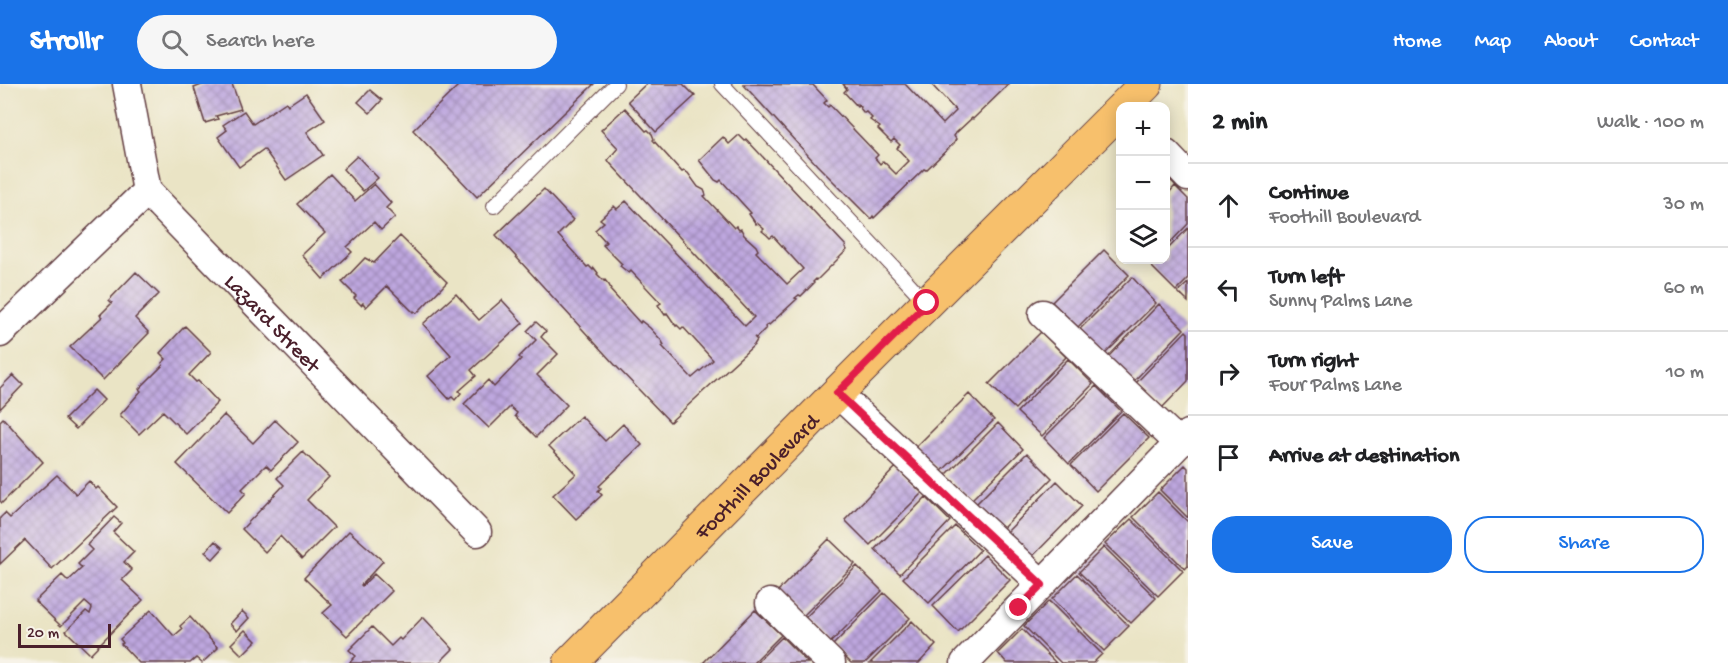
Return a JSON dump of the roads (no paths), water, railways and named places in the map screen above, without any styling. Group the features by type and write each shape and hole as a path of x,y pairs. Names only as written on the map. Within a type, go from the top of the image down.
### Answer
{"main road":[{"path":"1128,102 1146,84"},
{"name":"Foothill Boulevard","path":"570,663 1116,115"}],"street":[{"path":"0,333 147,191 127,84"},
{"path":"1168,156 1188,177"},
{"name":"Lazard Street","path":"147,191 477,532"},
{"path":"965,663 1184,439 1043,314"},
{"path":"837,393 1042,585"},
{"path":"770,603 831,663"}],"lane":[{"path":"494,206 616,84"},
{"path":"722,84 927,303"}]}
